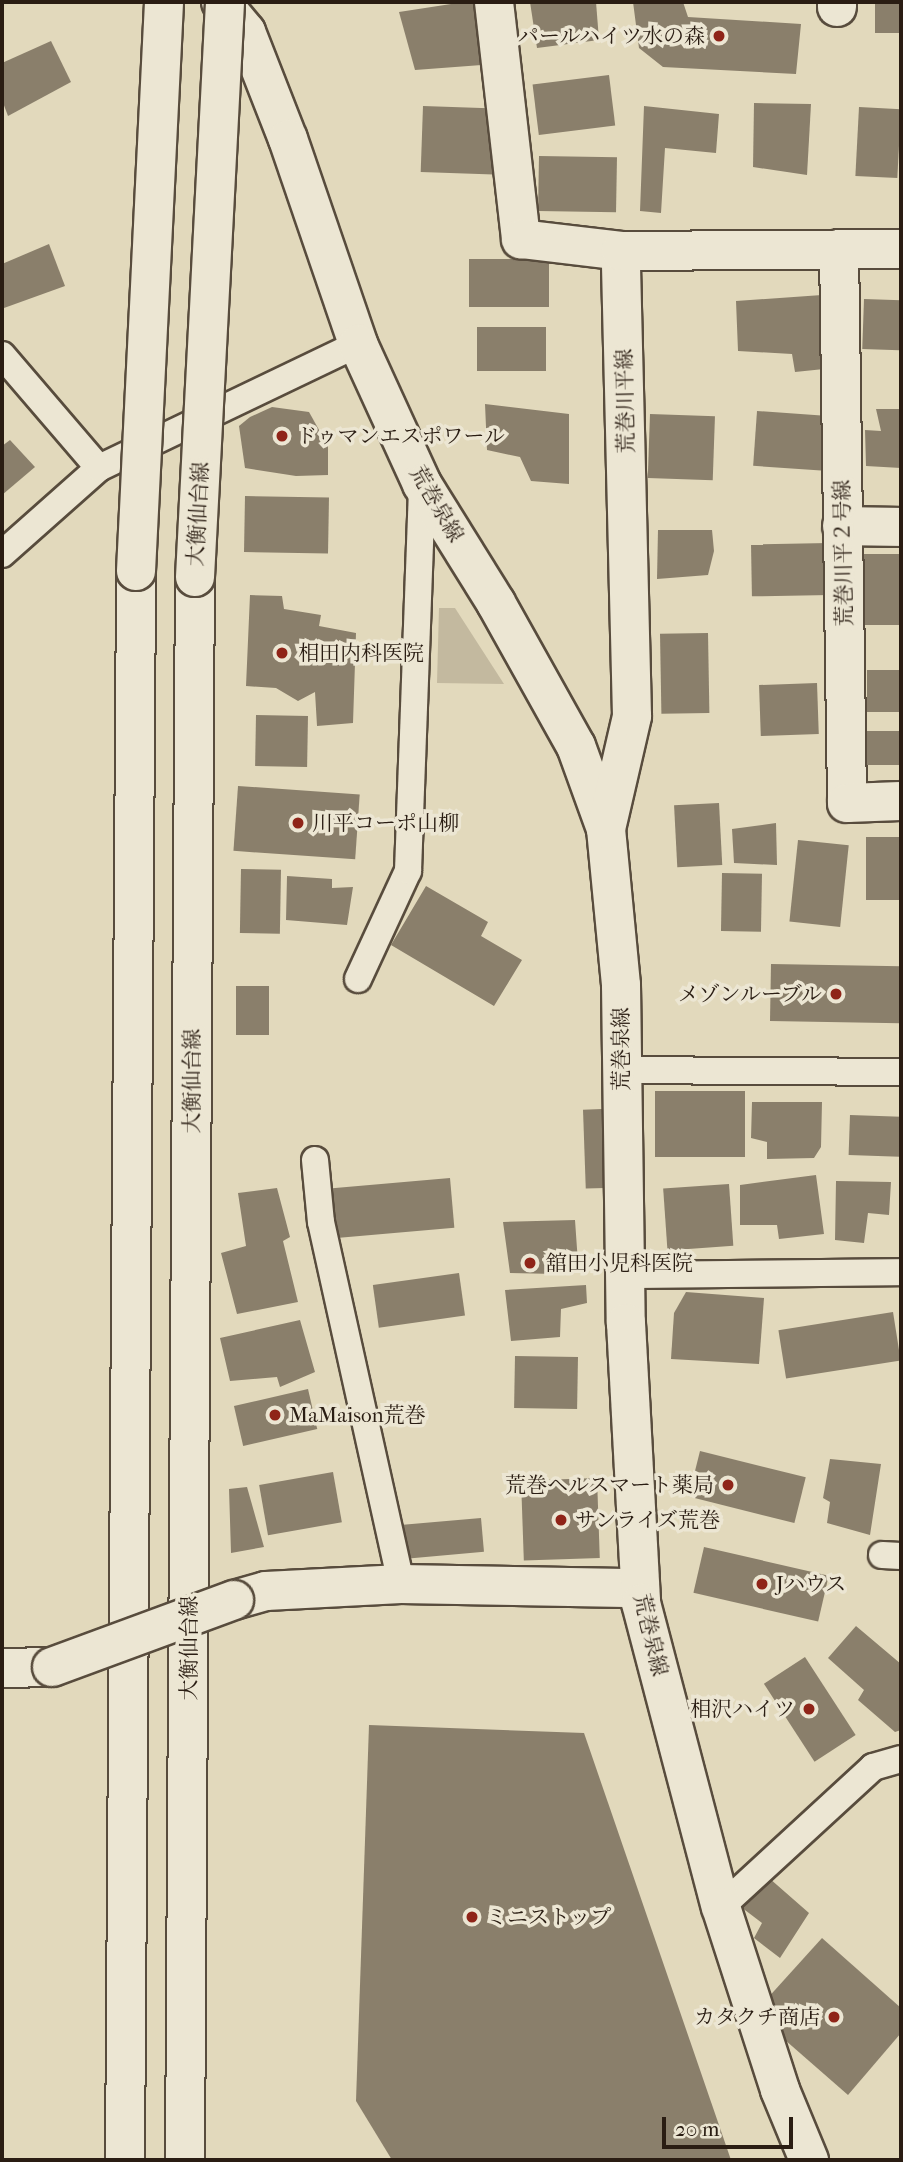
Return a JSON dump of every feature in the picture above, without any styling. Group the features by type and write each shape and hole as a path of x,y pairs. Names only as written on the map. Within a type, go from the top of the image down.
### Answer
{"street":[{"path":"125,2160 136,571 164,2"},
{"name":"荒巻泉線","path":"223,2 246,32 288,139 358,344 422,484 496,603 576,746 606,829 621,985 625,1275 640,1588 644,1616 721,1907 780,2090 809,2160"},
{"name":"大衡仙台線","path":"185,2160 195,577 223,2"},
{"path":"494,2 521,239 621,251 901,249"},
{"name":"荒巻川平２号線","path":"839,249 847,803 901,801"},
{"name":"荒巻川平線","path":"606,829 632,716 621,251"},
{"path":"842,526 901,527"},
{"path":"2,1668 52,1667 234,1600 266,1591 401,1584 640,1588"}],"lane":[{"path":"2,554 99,468 358,344"},
{"path":"2,355 99,468"},
{"path":"358,979 408,870 422,484"},
{"path":"621,1070 901,1072"},
{"path":"316,1160 321,1222 401,1584"},
{"path":"625,1275 901,1272"},
{"path":"721,1907 873,1767 901,1759"}],"shaded area":[{"path":"439,608 455,608 504,684 437,683"}],"building":[{"path":"464,2 486,2 495,64 415,70 399,12"},
{"path":"530,2 596,2 599,40 537,48"},
{"name":"パールハイツ水の森","path":"633,2 683,2 688,17 801,24 796,74 663,67 639,48"},
{"path":"875,2 901,2 901,33 875,33"},
{"path":"51,41 71,82 8,116 2,100 2,63"},
{"path":"609,75 615,126 539,135 533,84"},
{"path":"754,103 811,104 807,175 753,167"},
{"path":"423,106 496,109 494,175 421,172"},
{"path":"644,106 719,114 716,153 665,148 661,213 640,211"},
{"path":"859,107 901,109 897,178 855,176"},
{"path":"539,156 617,157 616,212 538,211"},
{"path":"49,244 65,286 4,308 2,264"},
{"path":"469,259 549,259 549,307 469,307"},
{"path":"822,295 824,369 795,372 792,354 738,351 736,301"},
{"path":"864,299 901,300 899,350 862,349"},
{"path":"477,327 546,327 546,371 477,371"},
{"path":"485,404 569,414 569,484 531,481 520,457 487,450"},
{"name":"ドゥマンエスポワール","path":"272,407 309,412 328,446 328,475 296,476 245,468 239,426 250,417"},
{"path":"876,409 901,409 901,468 866,466 865,430 881,431"},
{"path":"757,411 825,416 821,471 753,466"},
{"path":"650,414 715,416 713,480 648,478"},
{"path":"10,440 35,467 2,495 2,446"},
{"path":"245,496 329,497 328,553 244,552"},
{"path":"658,530 712,530 714,551 708,575 657,579"},
{"path":"829,543 830,595 752,596 751,544"},
{"path":"862,554 901,554 901,625 862,625"},
{"path":"250,595 282,596 284,609 321,615 319,626 356,633 353,723 317,726 315,692 298,701 276,688 246,686"},
{"path":"708,633 709,713 661,714 660,634"},
{"path":"867,670 901,670 901,712 867,712"},
{"path":"817,683 819,734 761,736 759,685"},
{"path":"256,715 308,716 307,767 255,766"},
{"path":"864,731 901,731 901,765 864,765"},
{"name":"川平コーポ山柳","path":"238,786 360,795 355,859 233,851"},
{"path":"719,803 722,865 677,867 674,805"},
{"path":"776,823 777,865 734,863 732,829"},
{"path":"866,837 901,837 901,900 866,900"},
{"path":"798,840 849,845 840,927 789,922"},
{"path":"241,869 281,870 280,934 240,933"},
{"path":"722,873 762,874 761,932 721,931"},
{"path":"287,876 332,879 332,888 353,887 347,925 286,920"},
{"path":"426,886 488,922 481,936 522,960 494,1006 391,945"},
{"name":"メゾンルーブル","path":"771,964 901,966 900,1023 770,1021"},
{"path":"236,986 269,986 269,1035 236,1035"},
{"path":"655,1091 745,1091 745,1157 655,1157"},
{"path":"752,1102 822,1102 821,1147 814,1158 767,1159 767,1142 751,1138"},
{"path":"602,1109 605,1188 586,1189 583,1110"},
{"path":"850,1115 901,1117 900,1157 849,1155"},
{"path":"816,1175 824,1234 779,1239 777,1225 740,1225 740,1185"},
{"path":"450,1178 454,1228 334,1238 329,1189"},
{"path":"836,1181 891,1182 889,1215 868,1213 864,1243 835,1240"},
{"path":"729,1184 733,1246 667,1250 663,1189"},
{"path":"277,1188 290,1237 283,1241 298,1302 237,1314 221,1253 246,1246 238,1193"},
{"path":"575,1220 578,1263 560,1265 556,1274 510,1273 503,1222"},
{"path":"459,1273 465,1316 379,1328 373,1285"},
{"path":"586,1285 587,1303 561,1309 560,1337 511,1341 505,1290"},
{"path":"686,1292 764,1298 759,1364 671,1359 674,1313"},
{"path":"893,1312 901,1360 786,1379 778,1330"},
{"path":"300,1320 315,1372 280,1387 277,1377 230,1381 220,1338"},
{"path":"515,1356 578,1357 577,1409 514,1408"},
{"name":"MaMaison荒巻","path":"308,1389 317,1429 243,1446 234,1406"},
{"path":"700,1451 806,1477 794,1523 689,1497"},
{"path":"830,1459 881,1464 870,1535 827,1523 830,1502 823,1498"},
{"path":"333,1472 342,1522 268,1535 259,1485"},
{"name":"サンライズ荒巻","path":"597,1478 600,1558 524,1561 521,1481"},
{"path":"247,1487 264,1547 231,1553 229,1489"},
{"path":"481,1518 484,1552 403,1559 400,1525"},
{"name":"Jハウス","path":"704,1547 829,1576 818,1622 693,1593"},
{"path":"856,1626 901,1664 901,1730 895,1732 858,1700 864,1690 828,1658"},
{"name":"相沢ハイツ","path":"805,1657 856,1735 815,1762 764,1684"},
{"path":"369,1725 584,1733 731,2160 392,2160 356,2101"},
{"path":"769,1878 809,1913 780,1958 754,1938 762,1923 741,1907"},
{"name":"カタクチ商店","path":"822,1938 901,2008 901,2033 848,2095 769,2026 765,2001"}],"place":[{"name":"パールハイツ水の森","path":"719,36"},
{"name":"ドゥマンエスポワール","path":"282,436"},
{"name":"相田内科医院","path":"282,653"},
{"name":"川平コーポ山柳","path":"298,823"},
{"name":"メゾンルーブル","path":"836,994"},
{"name":"舘田小児科医院","path":"530,1263"},
{"name":"MaMaison荒巻","path":"275,1415"},
{"name":"荒巻ヘルスマート薬局","path":"728,1485"},
{"name":"サンライズ荒巻","path":"561,1520"},
{"name":"Jハウス","path":"762,1584"},
{"name":"相沢ハイツ","path":"809,1709"},
{"name":"ミニストップ","path":"472,1917"},
{"name":"カタクチ商店","path":"834,2017"}]}
